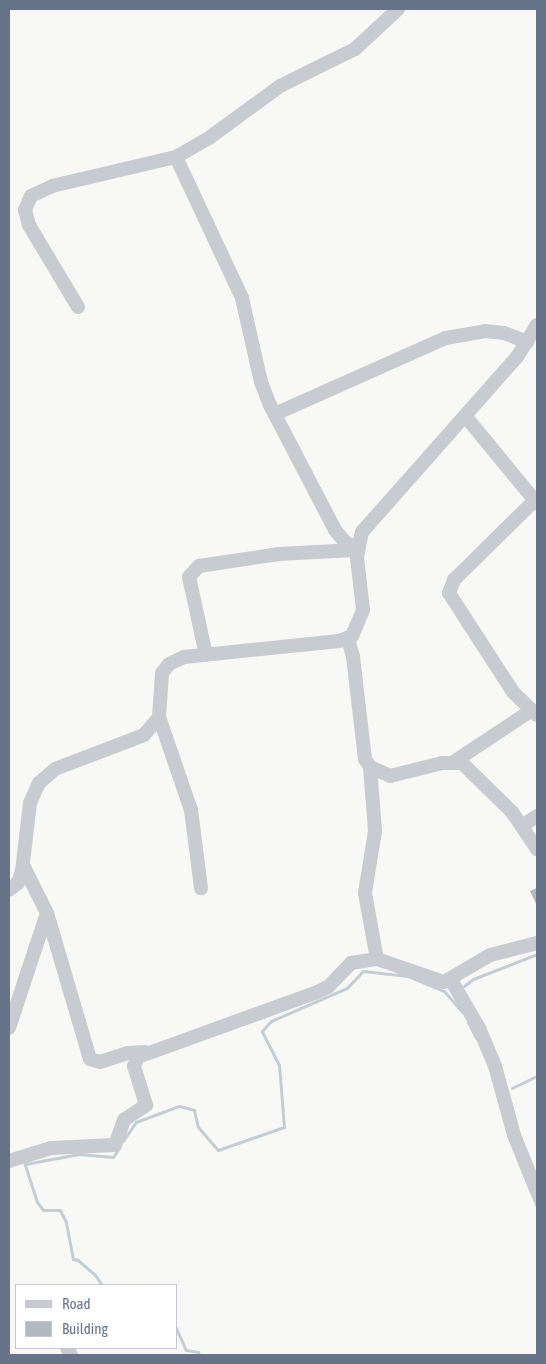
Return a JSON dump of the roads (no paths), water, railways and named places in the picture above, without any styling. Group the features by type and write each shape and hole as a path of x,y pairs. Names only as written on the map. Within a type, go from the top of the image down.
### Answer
{"street":[{"path":"78,307 29,225 25,210 31,196 52,186 176,157 209,138 280,86 355,49 398,9"},
{"path":"176,157 242,298 262,382 275,414 335,530 346,543 356,548"},
{"path":"201,888 191,810 159,717 164,668 177,658 348,639 358,628 363,610 356,548 362,532 466,417 527,342 537,324"},
{"path":"275,414 446,338 485,331 504,333 527,342"},
{"path":"370,767 390,776 455,761 535,713 513,692 449,593 454,580 536,502 466,417"},
{"path":"206,655 189,577 200,566 279,554 356,548"},
{"path":"348,639 353,657 364,758 370,767 375,831 365,893 377,959"},
{"path":"9,890 18,883 23,865 30,803 46,776 64,764 144,735 159,717"},
{"path":"455,761 468,767 482,780 522,826 537,849"},
{"path":"522,826 537,816"},
{"path":"23,865 47,912 90,1059 100,1062 128,1053 145,1052 315,993 328,987 351,963 377,959 432,980 451,980 490,955 537,943"},
{"path":"9,1028 47,912"},
{"path":"451,980 479,1028 495,1066 514,1135 537,1192"},
{"path":"9,1161 51,1148 110,1146 118,1143 124,1120 146,1105 134,1066 145,1052"}],"waterway":[{"path":"464,986 473,979 537,954"},
{"path":"123,1141 136,1122 179,1106 194,1110 198,1127 218,1150 284,1127 279,1065 262,1031 271,1021 347,988 363,971 408,976 444,991 462,1012"},
{"path":"468,1022 476,1038"},
{"path":"512,1088 537,1076"},
{"path":"101,1284 95,1275 78,1260 73,1259 66,1222 60,1210 43,1210 37,1202 25,1164 79,1154 113,1157 119,1148"},
{"path":"532,1194 537,1207"},
{"path":"178,1332 186,1350 198,1352 199,1355"}]}
